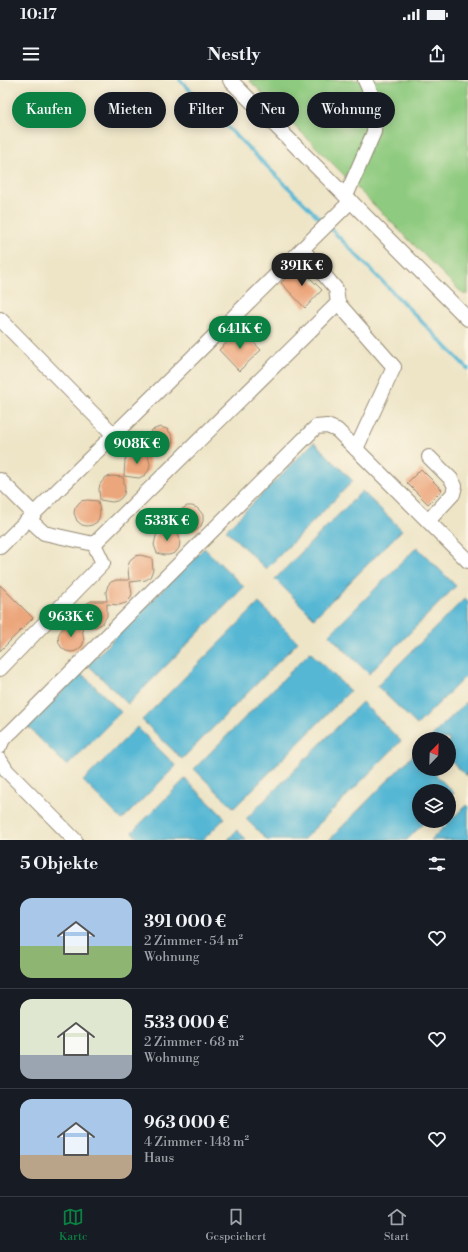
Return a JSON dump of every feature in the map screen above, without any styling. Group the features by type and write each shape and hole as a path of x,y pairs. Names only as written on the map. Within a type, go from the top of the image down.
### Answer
{"lane":[{"path":"230,80 468,319"},
{"path":"0,547 302,249 348,198 374,132 375,102 365,80"},
{"path":"302,249 336,289 338,303 394,367 356,449"},
{"path":"94,544 338,303"},
{"path":"0,319 114,435"},
{"path":"0,746 3,739 316,427 327,426 337,430 468,561"},
{"path":"428,521 453,494 455,486 451,479 429,457"},
{"path":"0,480 44,533 94,544"},
{"path":"0,669 103,563 94,544"},
{"path":"0,760 7,771 75,840"}],"green space":[{"path":"249,80 468,80 468,294 463,294 297,128 299,128 299,92 261,92"}],"water":[{"path":"314,442 353,481 266,569 226,530"},
{"path":"362,491 402,530 314,618 275,579"},
{"path":"417,547 456,586 369,674 329,635"},
{"path":"204,548 244,587 128,704 88,665"},
{"path":"465,598 468,601 468,674 417,725 377,686"},
{"path":"259,603 298,642 182,759 142,720"},
{"path":"310,652 350,691 234,808 194,769"},
{"path":"81,673 121,712 67,766 27,726"},
{"path":"468,700 468,777 456,766 456,732 436,732"},
{"path":"362,702 401,741 303,840 267,840 246,819"},
{"path":"137,727 176,766 122,820 83,781"},
{"path":"412,756 412,776 437,776 445,784 412,784 412,828 419,828 407,840 329,840"},
{"path":"185,779 225,818 203,840 139,840 132,832"},
{"path":"466,805 468,807 468,840 431,840 443,828 456,828 456,815"},
{"path":"237,830 247,840 228,840"}],"building":[{"path":"298,266 322,290 305,308 281,283"},
{"path":"241,329 261,350 239,371 219,350"},
{"path":"160,427 167,429 171,434 173,439 172,445 168,450 162,453 148,451 148,435 152,430"},
{"path":"134,452 147,452 150,464 149,470 145,475 139,478 124,476 125,460 129,454"},
{"path":"421,469 442,490 428,504 407,483"},
{"path":"106,477 123,477 125,488 124,494 117,501 112,502 100,500 100,484"},
{"path":"81,501 98,501 100,512 97,522 87,526 82,525 77,521 74,513 75,508"},
{"path":"187,506 197,508 203,515 201,526 192,532 178,530 178,514"},
{"path":"164,530 178,531 180,542 179,548 175,553 169,555 157,553 154,545 156,536 159,532"},
{"path":"140,555 152,558 153,570 150,577 146,580 130,582 132,594 126,603 119,605 107,604 107,616 102,624 96,627 84,626 81,614 84,605 91,601 107,601 106,592 108,585 116,580 129,580 129,563 135,556"},
{"path":"0,585 33,618 0,651"},
{"path":"68,626 82,627 84,641 82,646 76,651 66,651 59,643 58,636 60,632 63,628"}],"waterway":[{"path":"180,80 319,218"},
{"path":"332,230 468,369"}]}
